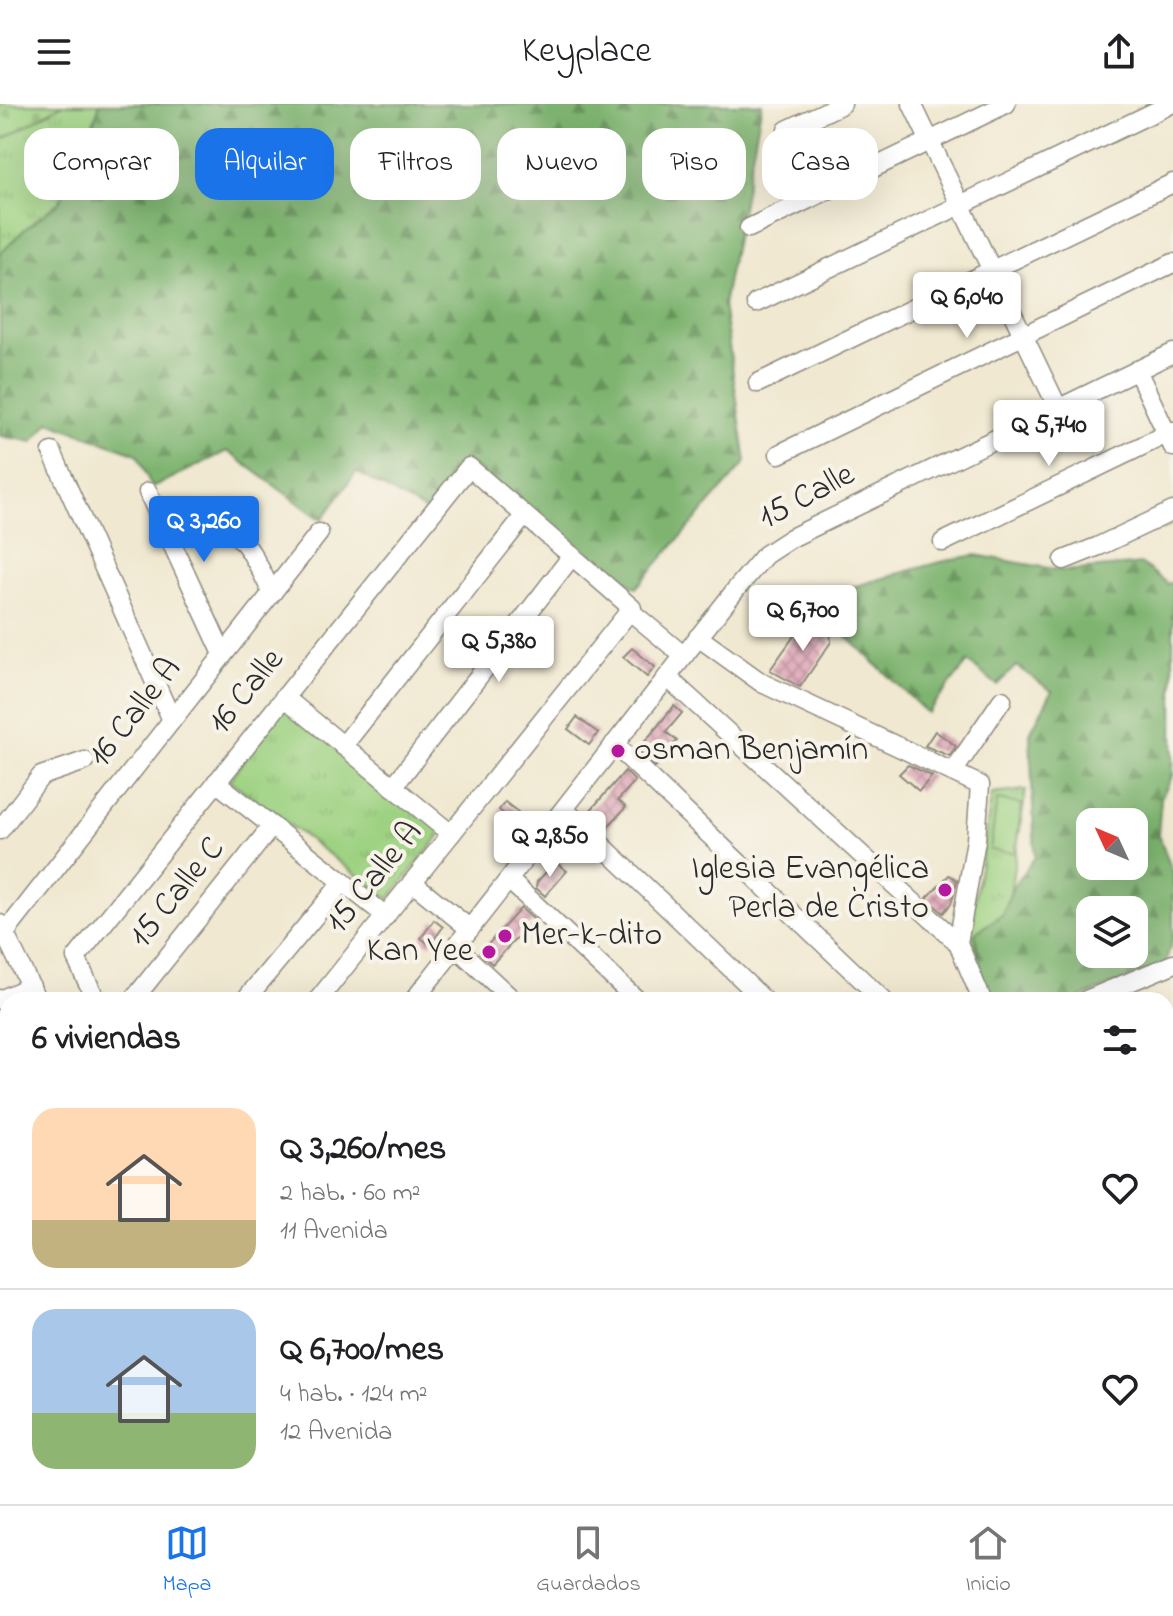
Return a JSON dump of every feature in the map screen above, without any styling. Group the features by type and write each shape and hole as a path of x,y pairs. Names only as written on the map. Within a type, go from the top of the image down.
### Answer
{"street":[{"path":"791,128 842,104"},
{"path":"912,104 1058,408"},
{"path":"749,228 1006,104"},
{"path":"756,303 1171,104"},
{"path":"758,383 1173,183"},
{"path":"779,454 1173,263"},
{"name":"15 Calle","path":"420,992 765,555 791,538 1173,353"},
{"path":"943,542 1171,437 1137,370"},
{"path":"52,452 171,718"},
{"name":"16 Calle","path":"92,992 76,958 469,467 524,516"},
{"path":"148,492 223,654"},
{"path":"1064,560 1173,511"},
{"path":"208,512 228,525 248,545 272,593"},
{"path":"343,746 524,516 684,656"},
{"name":"16 Calle A","path":"2,929 319,533"},
{"path":"393,787 572,556"},
{"name":"15 Calle A","path":"324,992 631,609"},
{"path":"698,637 762,683 980,785 976,840 958,943"},
{"path":"667,677 958,943 979,992"},
{"path":"284,697 451,834"},
{"path":"953,772 1002,700"},
{"path":"614,744 875,992"},
{"path":"0,830 41,776 85,761"},
{"path":"216,782 386,916"},
{"path":"564,809 756,992"},
{"name":"15 Calle C","path":"139,992 272,826"},
{"path":"509,880 628,992"},
{"path":"252,992 343,882"},
{"path":"412,882 470,929"},
{"path":"2,929 34,992"},
{"path":"456,947 504,992"},
{"path":"1105,992 1173,964"}],"green space":[{"path":"0,104 63,104 0,141"},
{"path":"63,104 100,104 92,128 24,128 24,200 60,200 0,254 0,141"},
{"path":"100,104 762,104 746,186 746,128 642,128 642,200 743,200 723,305 746,462 636,588 469,463 433,515 356,472 322,520 227,451 152,488 137,454 49,422 33,442 0,436 0,254 60,200 179,200 179,128 92,128"},
{"path":"975,555 1065,571 1142,564 1168,584 1173,582 1173,775 1161,798 1158,834 1173,873 1173,937 1165,964 1095,992 985,992 975,933 1003,914 1013,886 1035,857 1030,733 1052,691 1016,666 997,685 968,662 927,713 818,609 849,588"},
{"path":"285,704 444,830 389,899 229,780"},
{"path":"1026,790 1006,919 976,957 970,929 992,794"},
{"path":"997,800 1022,804 1015,853 990,850"}],"building":[{"path":"816,622 830,631 831,642 800,687 770,670 799,629"},
{"path":"632,648 655,667 647,677 623,657"},
{"path":"674,706 682,713 666,732 677,741 655,767 638,750"},
{"path":"577,717 598,733 589,745 568,729"},
{"path":"935,731 956,746 950,756 925,746"},
{"path":"908,765 932,776 919,791 899,774"},
{"path":"625,771 635,781 618,800 626,807 604,831 588,816 589,812"},
{"path":"505,802 524,817 518,825 499,810"},
{"path":"555,862 567,871 545,896 536,888 537,882"},
{"name":"Iglesia Evangélica Perla de Cristo","path":"949,875 957,880 951,904 943,913 927,898"},
{"path":"521,908 534,920 492,964 480,953"},
{"path":"434,920 443,927 430,945 421,938"}],"place":[{"name":"osman Benjamín","path":"618,751"},
{"name":"Iglesia Evangélica Perla de Cristo","path":"945,890"},
{"name":"Mer-k-dito","path":"505,936"},
{"name":"Kan Yee","path":"489,952"}]}
